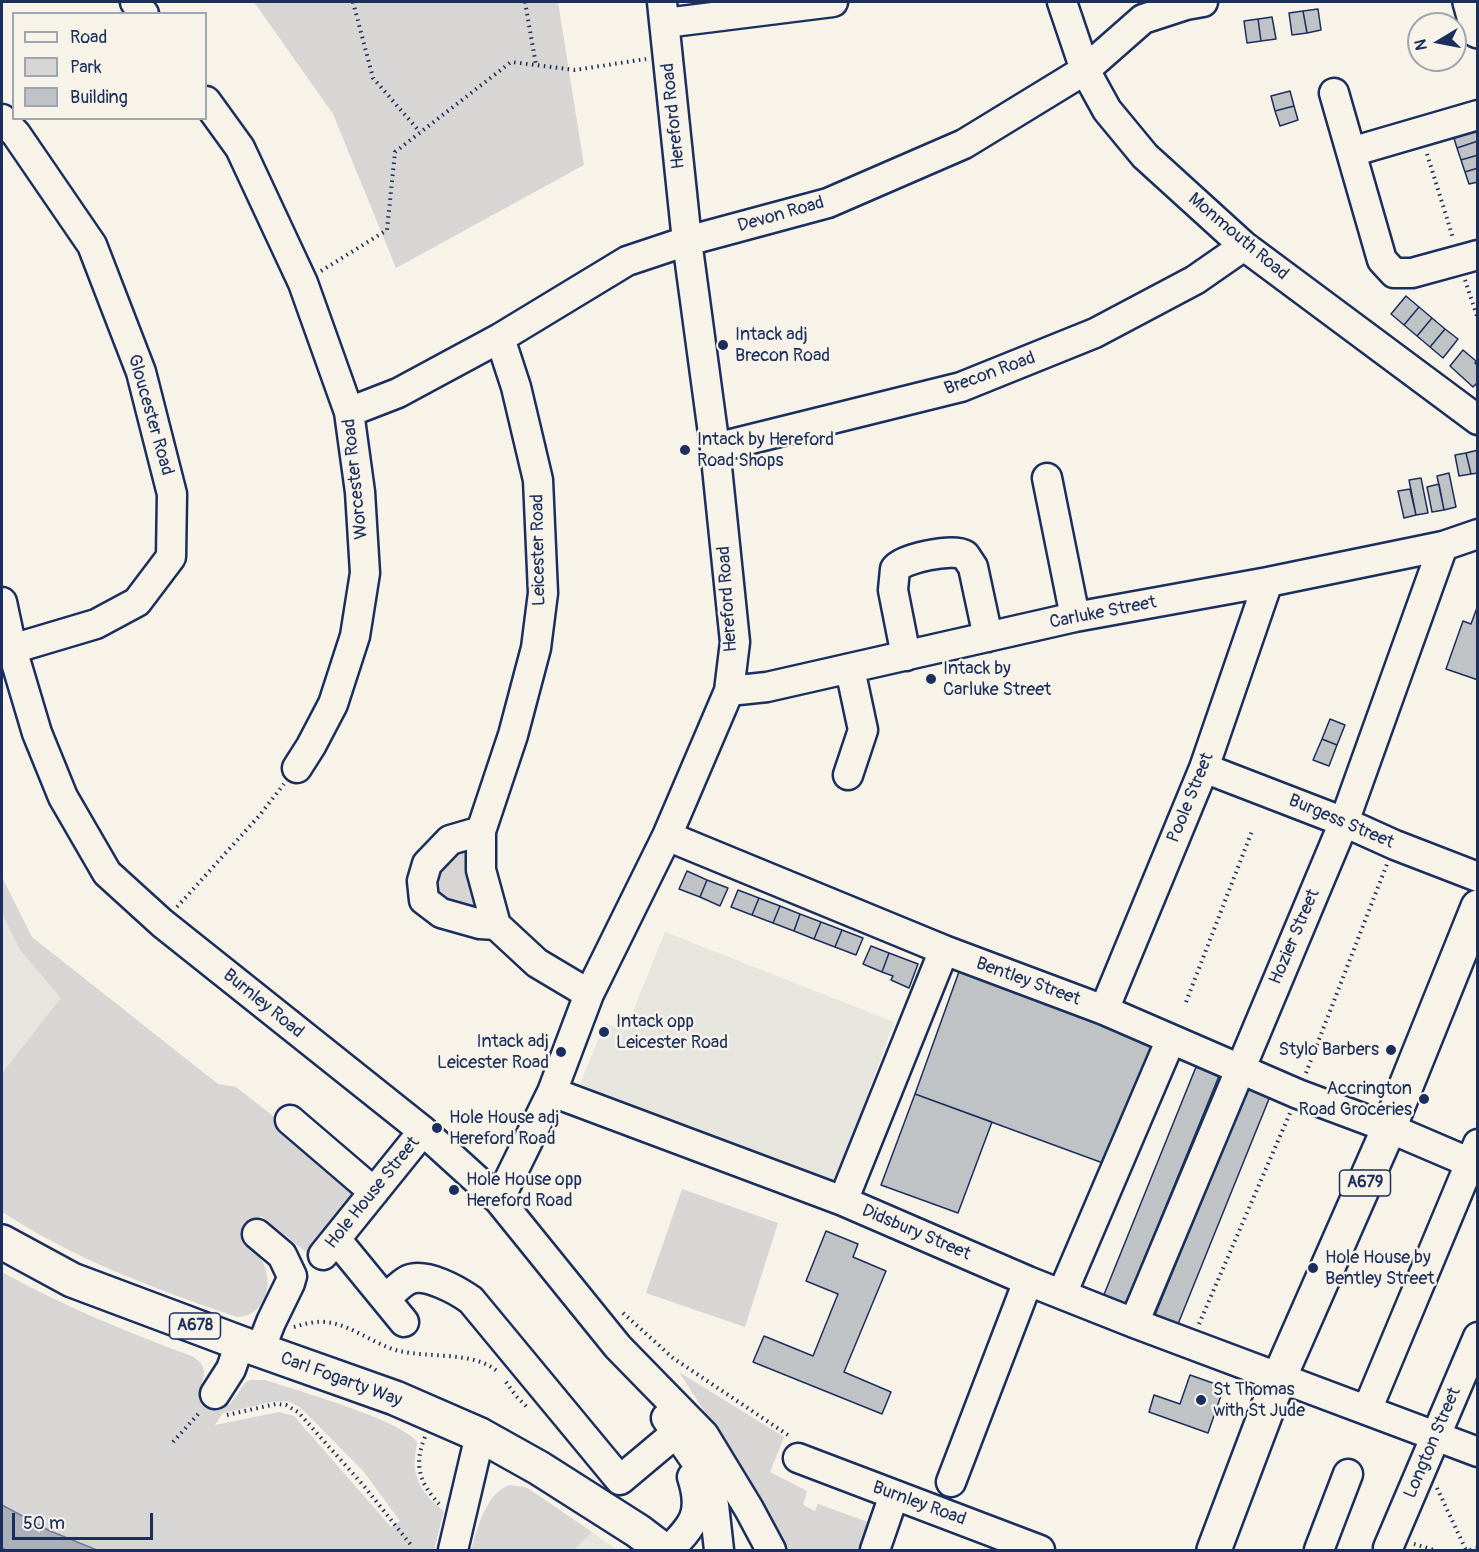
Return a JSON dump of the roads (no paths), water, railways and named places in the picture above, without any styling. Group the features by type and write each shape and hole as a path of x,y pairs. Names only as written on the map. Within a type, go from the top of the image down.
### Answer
{"main road":[{"path":"1470,2 1478,31"},
{"name":"A679","path":"1214,1551 1279,1378 1389,1128 1478,907"},
{"name":"Carl Fogarty Way","path":"2,1242 72,1280 250,1347 395,1398 480,1435 539,1467 638,1531 663,1551"}],"street":[{"name":"Hereford Road","path":"499,1200 552,1092 589,994 667,836 729,691 735,642 715,448 687,241 664,12 833,2"},
{"name":"Monmouth Road","path":"1062,2 1085,70 1107,110 1145,156 1244,246 1478,420"},
{"name":"Devon Road","path":"349,412 398,393 500,338 627,261 687,241 828,203 964,144 1085,70 1143,19 1186,4 1203,2"},
{"path":"1334,93 1382,260 1394,273 1412,273 1468,258"},
{"name":"Worcester Road","path":"207,102 240,148 303,283 349,412 360,492 365,573 355,636 333,704 297,768"},
{"path":"1351,152 1478,115"},
{"name":"Gloucester Road","path":"2,119 16,134 92,245 141,372 172,494 171,557 137,602 96,624 12,649"},
{"name":"Brecon Road","path":"715,448 961,387 1095,333 1196,280 1244,246"},
{"name":"Leicester Road","path":"496,925 481,870 481,831 513,735 536,648 543,593 538,480 516,387 500,338"},
{"path":"1047,478 1076,617"},
{"name":"Carluke Street","path":"729,691 767,687 1076,617 1268,582 1443,546 1478,534"},
{"name":"Hozier Street","path":"1134,1323 1344,822 1443,546"},
{"path":"906,656 892,582 895,569 905,561 951,552 965,555 973,567 988,638"},
{"name":"Poole Street","path":"1104,1010 1204,768 1268,582"},
{"name":"Burnley Road","path":"2,602 12,649 37,734 63,797 107,873 162,923 423,1131 499,1200 618,1347 697,1463 714,1505 719,1551"},
{"path":"848,775 863,730 850,669"},
{"name":"Burgess Street","path":"1204,768 1478,877"},
{"path":"481,831 450,840 427,864 422,881 424,900 441,913 480,924 496,925 537,963 589,994"},
{"name":"Bentley Street","path":"667,836 944,950 1104,1010 1298,1095 1475,1158"},
{"path":"843,1201 944,950"},
{"path":"1062,1294 1171,1039"},
{"name":"Didsbury Street","path":"552,1092 843,1201 1028,1281 1134,1323 1478,1452"},
{"path":"290,1120 374,1192"},
{"name":"Hole House Street","path":"385,1298 329,1247 423,1131"},
{"path":"1367,1410 1475,1158"},
{"path":"210,1411 231,1369 271,1322 290,1283 292,1275 282,1255 257,1234"},
{"path":"404,1322 385,1298 408,1280 417,1278 432,1281 459,1291 471,1300 620,1480 676,1433"},
{"path":"951,1482 1028,1281"},
{"name":"Longton Street","path":"1388,1548 1478,1337"},
{"name":"Burnley Road","path":"618,1347 704,1436 745,1502 771,1551"},
{"name":"Burnley Road","path":"669,1551 692,1527 697,1508 693,1480 676,1433"},
{"path":"453,1551 480,1435"},
{"name":"Burnley Road","path":"798,1458 1040,1551"},
{"path":"1319,1551 1348,1474"},
{"path":"877,1550 894,1495"}],"place":[{"name":"Intack adj Brecon Road","path":"723,345"},
{"name":"Intack by Hereford Road Shops","path":"685,450"},
{"name":"Intack by Carluke Street","path":"931,679"},
{"name":"Intack opp Leicester Road","path":"604,1032"},
{"name":"Stylo Barbers","path":"1391,1050"},
{"name":"Intack adj Leicester Road","path":"561,1052"},
{"name":"Accrington Road Groceries","path":"1424,1099"},
{"name":"Hole House adj Hereford Road","path":"437,1128"},
{"name":"Hole House opp Hereford Road","path":"454,1190"},
{"name":"Hole House by Bentley Street","path":"1313,1268"},
{"name":"St Thomas with St Jude","path":"1201,1400"}]}
